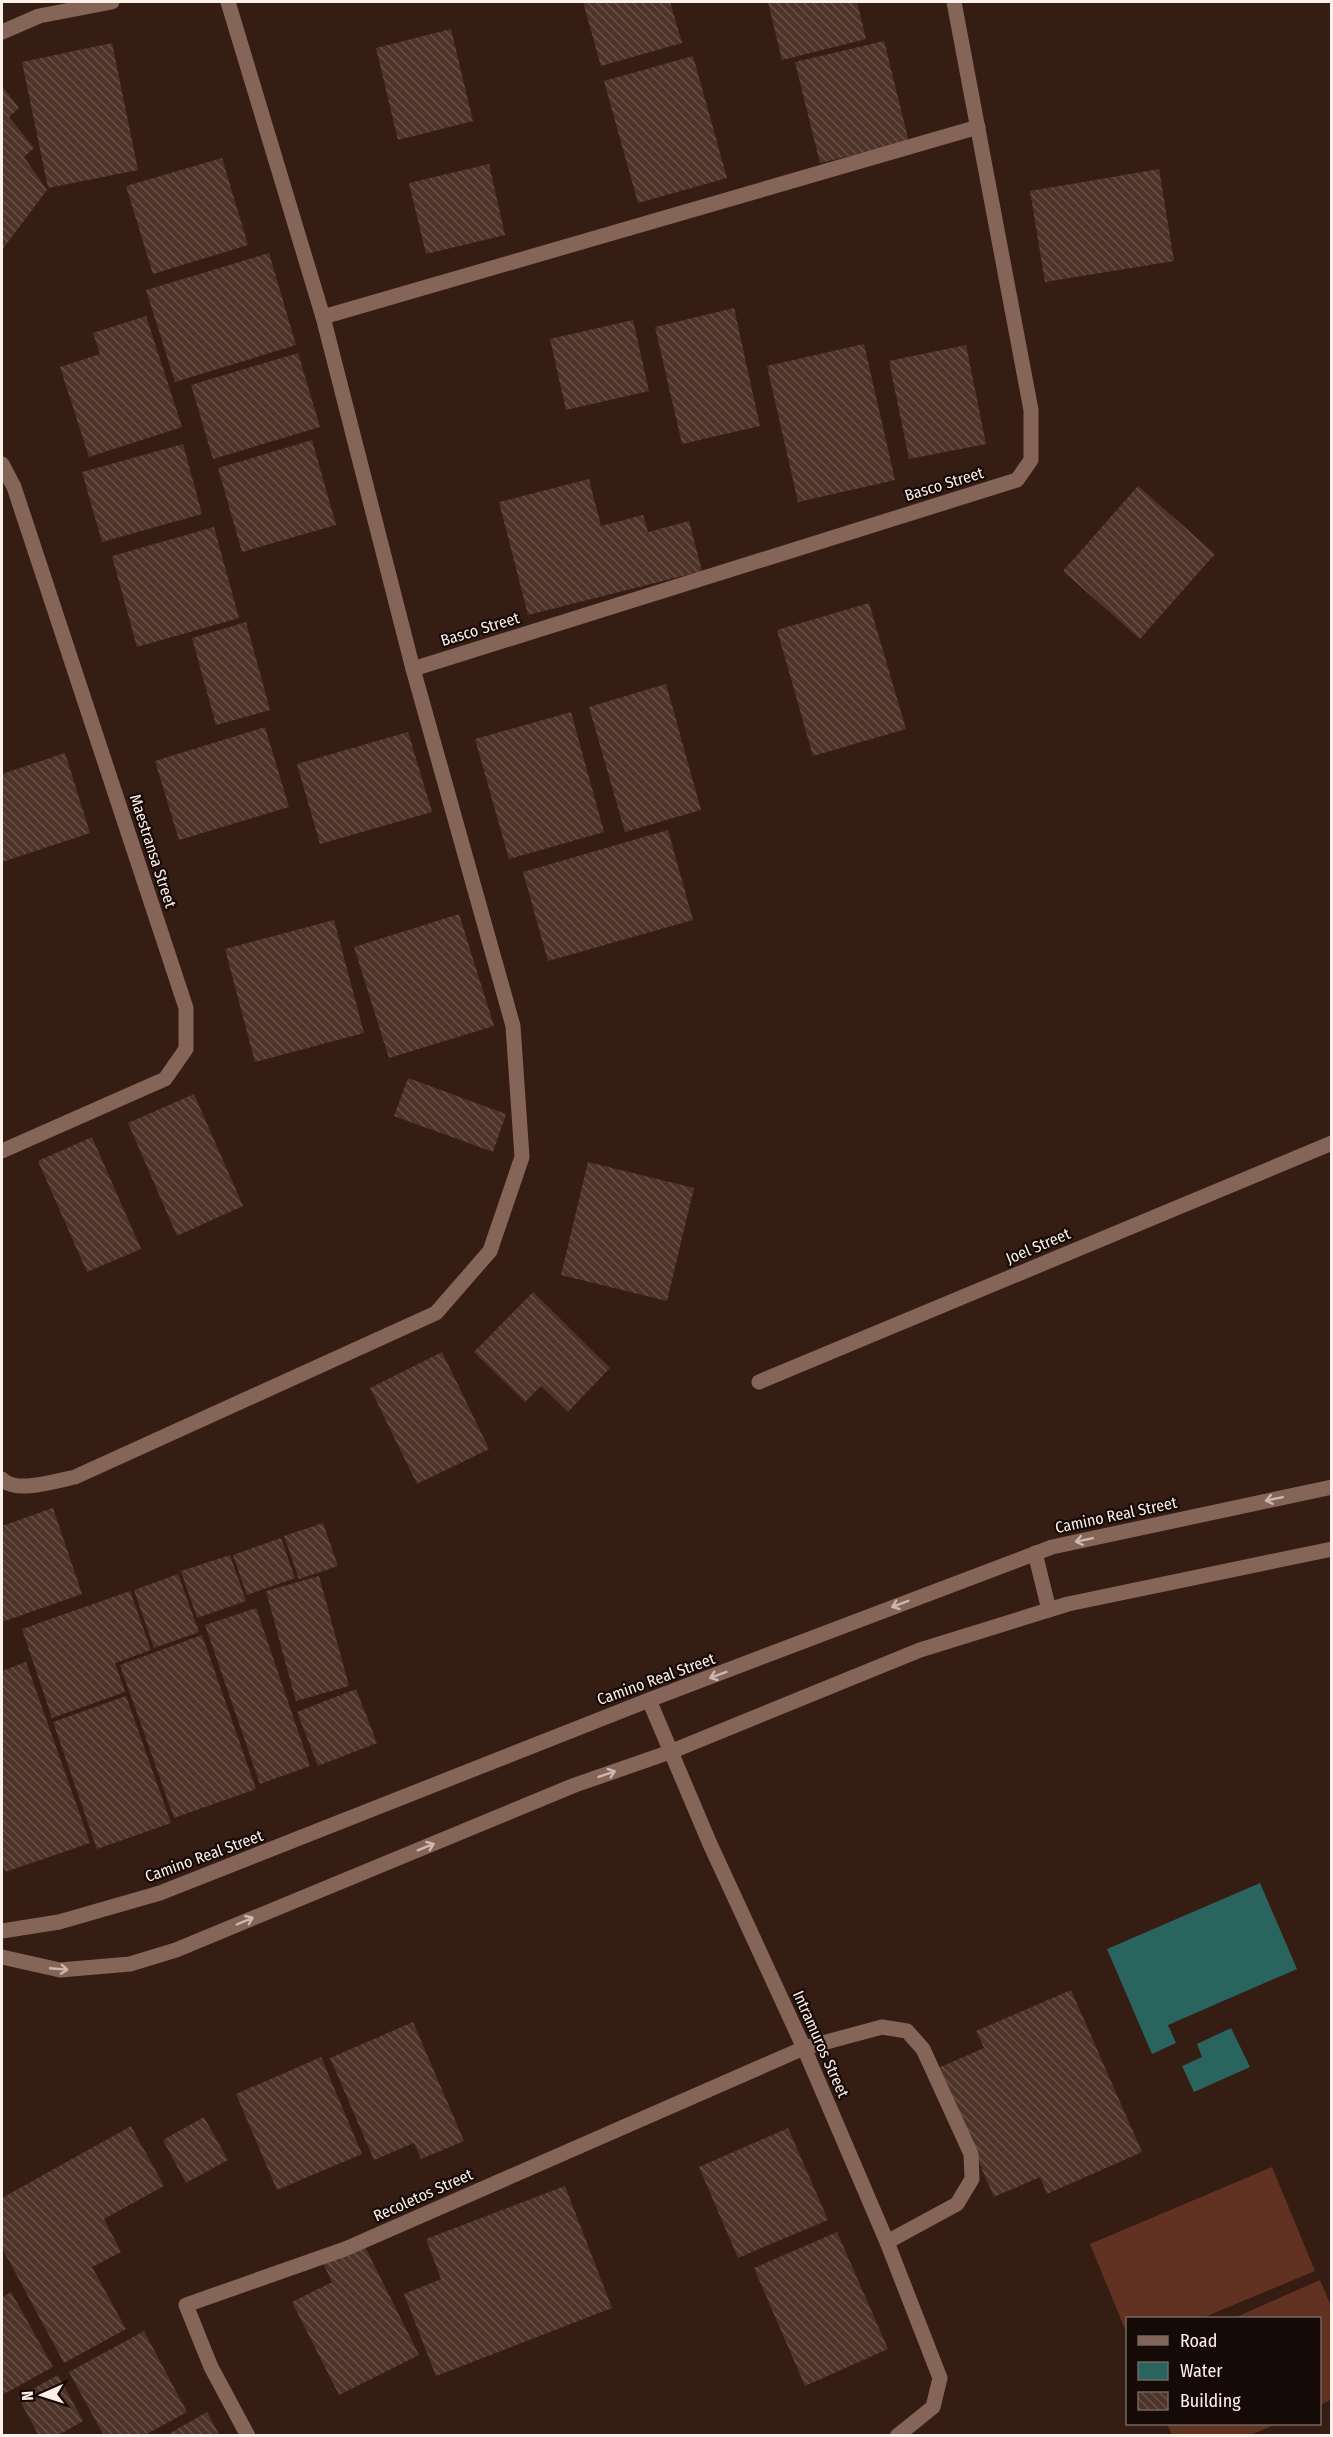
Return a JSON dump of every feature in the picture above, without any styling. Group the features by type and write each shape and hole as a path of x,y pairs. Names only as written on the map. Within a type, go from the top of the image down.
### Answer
{"street":[{"path":"2,32 39,16 112,2"},
{"path":"2,1479 5,1483 32,1487 75,1478 436,1313 490,1251 522,1157 513,1026 413,669 323,316 228,2"},
{"name":"Basco Street","path":"413,669 1017,480 1031,460 1031,410 954,2"},
{"path":"323,316 978,127"},
{"name":"Maestransa Street","path":"2,464 14,488 186,1008 186,1049 165,1079 2,1151"},
{"name":"Joel Street","path":"759,1382 1332,1143"},
{"name":"Camino Real Street","path":"2,1931 59,1922 160,1893 648,1700 749,1664 1052,1547 1332,1487"},
{"path":"2,1957 60,1970 130,1964 176,1950 575,1785 670,1752 920,1650 1049,1610 1332,1549"},
{"path":"1035,1553 1049,1610"},
{"name":"Intramuros Street","path":"648,1700 804,2048 887,2242 940,2378 933,2407 897,2436"},
{"path":"804,2048 882,2027 907,2031 923,2049 971,2154 972,2179 957,2204 887,2242"},
{"name":"Recoletos Street","path":"248,2436 211,2367 186,2305 345,2248 804,2048"}],"shaded area":[{"path":"1272,2167 1315,2271 1204,2317 1126,2317 1126,2332 1090,2244"},
{"path":"1320,2280 1331,2306 1332,2399 1321,2404 1321,2317 1236,2317"},
{"path":"1167,2425 1275,2425 1250,2435 1172,2435"}],"water":[{"path":"1260,1883 1297,1969 1168,2025 1176,2043 1152,2054 1107,1949"},
{"path":"1231,2028 1250,2067 1194,2092 1182,2066 1202,2057 1197,2044"}],"building":[{"path":"583,2 670,2 682,43 601,66"},
{"path":"768,2 857,2 866,39 782,60"},
{"path":"451,29 473,121 398,140 376,48"},
{"path":"884,41 909,142 820,163 795,62"},
{"path":"112,43 138,170 48,188 22,62"},
{"path":"693,56 727,178 638,203 604,81"},
{"path":"2,86 19,108 9,117 34,148 24,157 47,190 2,250"},
{"path":"222,158 248,245 153,274 126,186"},
{"path":"489,164 505,235 426,254 409,183"},
{"path":"1159,169 1174,261 1045,282 1030,191"},
{"path":"269,253 296,345 175,382 146,290"},
{"path":"734,308 760,426 682,444 655,327"},
{"path":"146,316 182,427 89,457 60,367 100,354 93,333"},
{"path":"633,320 649,391 566,410 550,339"},
{"path":"864,344 895,480 798,502 767,366"},
{"path":"966,345 986,444 909,459 889,361"},
{"path":"298,353 320,427 213,459 191,385"},
{"path":"312,440 336,525 242,552 218,468"},
{"path":"183,444 202,514 102,542 82,472"},
{"path":"589,479 601,526 643,515 648,532 689,521 702,571 528,615 499,502"},
{"path":"1138,486 1215,554 1140,639 1063,571"},
{"path":"214,527 239,618 137,647 112,556"},
{"path":"869,603 906,729 813,756 777,630"},
{"path":"246,622 270,710 216,725 192,638"},
{"path":"666,684 701,810 625,832 589,707"},
{"path":"571,712 604,832 509,859 475,739"},
{"path":"265,727 289,807 179,840 155,761"},
{"path":"408,732 432,812 320,844 297,764"},
{"path":"65,753 90,833 2,862 2,774"},
{"path":"668,830 693,920 548,961 523,872"},
{"path":"459,914 494,1026 389,1058 354,947"},
{"path":"334,920 364,1033 255,1062 225,949"},
{"path":"408,1078 506,1114 493,1152 394,1116"},
{"path":"194,1094 243,1206 177,1236 128,1123"},
{"path":"92,1137 141,1249 87,1272 38,1161"},
{"path":"588,1162 694,1188 667,1301 561,1275"},
{"path":"533,1292 610,1368 568,1412 541,1386 525,1402 474,1352"},
{"path":"442,1352 489,1449 417,1484 370,1388"},
{"path":"53,1508 82,1594 2,1622 2,1526"},
{"path":"323,1523 338,1566 299,1579 284,1536"},
{"path":"281,1538 295,1578 247,1595 233,1555"},
{"path":"230,1555 246,1601 197,1618 181,1571"},
{"path":"178,1574 199,1632 154,1648 134,1590"},
{"path":"319,1576 349,1686 296,1701 266,1591"},
{"path":"130,1591 151,1650 115,1663 125,1692 52,1718 22,1629"},
{"path":"256,1608 310,1766 260,1784 205,1625"},
{"path":"202,1635 256,1789 174,1818 120,1665"},
{"path":"26,1662 90,1843 5,1872 2,1862 2,1671"},
{"path":"356,1689 377,1743 318,1766 297,1712"},
{"path":"126,1696 171,1823 97,1849 53,1722"},
{"path":"1071,1990 1142,2152 1047,2194 1040,2177 994,2197 938,2068 984,2048 976,2031"},
{"path":"413,2022 464,2141 421,2159 414,2143 374,2160 330,2058"},
{"path":"321,2057 362,2154 277,2190 236,2094"},
{"path":"204,2117 228,2160 186,2183 163,2140"},
{"path":"131,2126 164,2186 104,2219 121,2252 92,2267 126,2329 64,2363 2,2248 2,2198"},
{"path":"788,2128 828,2220 738,2258 699,2167"},
{"path":"565,2186 612,2308 436,2376 404,2294 441,2279 426,2239"},
{"path":"837,2232 888,2349 805,2386 754,2268"},
{"path":"362,2241 419,2355 339,2395 292,2302 332,2282 322,2261"},
{"path":"11,2292 53,2367 2,2395 2,2297"},
{"path":"144,2331 187,2412 143,2436 104,2436 69,2372"},
{"path":"58,2375 83,2421 57,2436 39,2436 18,2397"},
{"path":"207,2412 220,2436 165,2436"}]}
